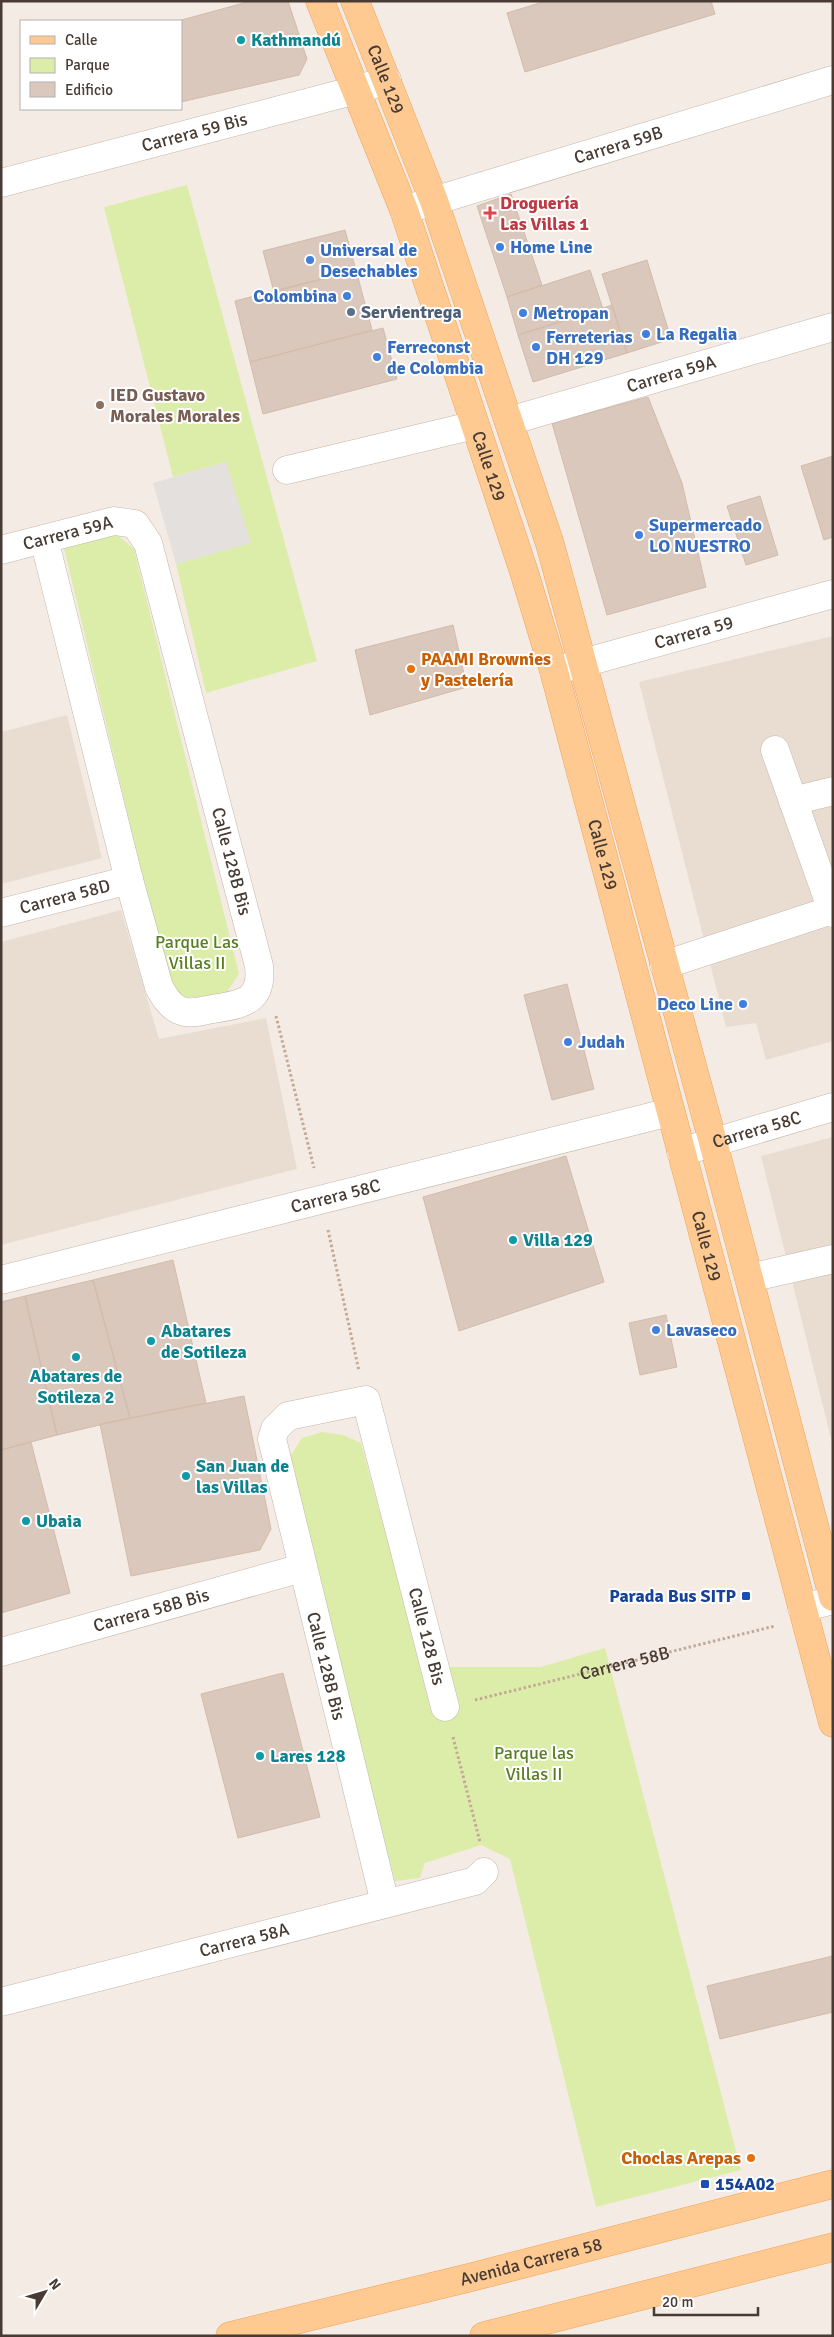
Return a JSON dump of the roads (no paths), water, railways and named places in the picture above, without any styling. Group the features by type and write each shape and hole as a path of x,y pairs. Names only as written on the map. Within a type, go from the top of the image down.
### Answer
{"main road":[{"name":"Calle 129","path":"320,1 404,210 524,572 554,671 680,1152 833,1723"},
{"name":"Calle 129","path":"355,1 434,201 510,420 550,544 584,663 713,1142 833,1596"},
{"name":"Avenida Carrera 58","path":"230,2336 468,2278 833,2184"},
{"path":"484,2336 833,2247"}],"street":[{"name":"Carrera 59 Bis","path":"1,184 356,90 387,80"},
{"name":"Carrera 59B","path":"404,210 833,80"},
{"name":"Carrera 59A","path":"510,420 833,327"},
{"path":"287,470 475,425"},
{"name":"Carrera 59A","path":"1,550 114,521 135,524"},
{"name":"Calle 128B Bis","path":"44,539 129,880 159,986 166,1000 189,1014 243,1004 256,992 260,982 259,966 148,543 135,524"},
{"name":"Carrera 59","path":"554,671 833,594"},
{"path":"664,964 832,912 775,750"},
{"path":"793,801 833,791"},
{"name":"Carrera 58D","path":"1,913 129,880"},
{"name":"Carrera 58C","path":"680,1152 833,1107"},
{"name":"Carrera 58C","path":"1,1280 670,1112"},
{"path":"749,1278 833,1259"},
{"name":"Calle 128 Bis","path":"275,1429 288,1416 366,1400 445,1707"},
{"name":"Calle 128B Bis","path":"275,1429 272,1439 384,1903"},
{"name":"Carrera 58B Bis","path":"1,1652 302,1568"},
{"path":"803,1614 833,1600"},
{"name":"Carrera 58A","path":"1,2002 475,1881 484,1872"}],"place":[{"name":"Kathmandú","path":"241,40"},
{"name":"Droguería Las Villas 1","path":"490,213"},
{"name":"Home Line","path":"500,247"},
{"name":"Universal de Desechables","path":"310,260"},
{"name":"Colombina","path":"347,296"},
{"name":"Servientrega","path":"351,312"},
{"name":"Metropan","path":"523,313"},
{"name":"La Regalia","path":"646,334"},
{"name":"Ferreterias DH 129","path":"536,347"},
{"name":"Ferreconst de Colombia","path":"377,357"},
{"name":"IED Gustavo Morales Morales","path":"100,405"},
{"name":"Supermercado LO NUESTRO","path":"639,535"},
{"name":"PAAMI Brownies y Pastelería","path":"411,669"},
{"name":"Deco Line","path":"743,1004"},
{"name":"Judah","path":"568,1042"},
{"name":"Villa 129","path":"513,1240"},
{"name":"Lavaseco","path":"656,1330"},
{"name":"Abatares de Sotileza","path":"151,1341"},
{"name":"Abatares de Sotileza 2","path":"76,1357"},
{"name":"San Juan de las Villas","path":"186,1476"},
{"name":"Ubaia","path":"26,1521"},
{"name":"Parada Bus SITP","path":"746,1596"},
{"name":"Lares 128","path":"260,1756"},
{"name":"Choclas Arepas","path":"751,2158"},
{"name":"154A02","path":"705,2184"}],"park label":[{"name":"Parque Las Villas II","path":"197,952"},
{"name":"Parque las Villas II","path":"534,1764"}]}
